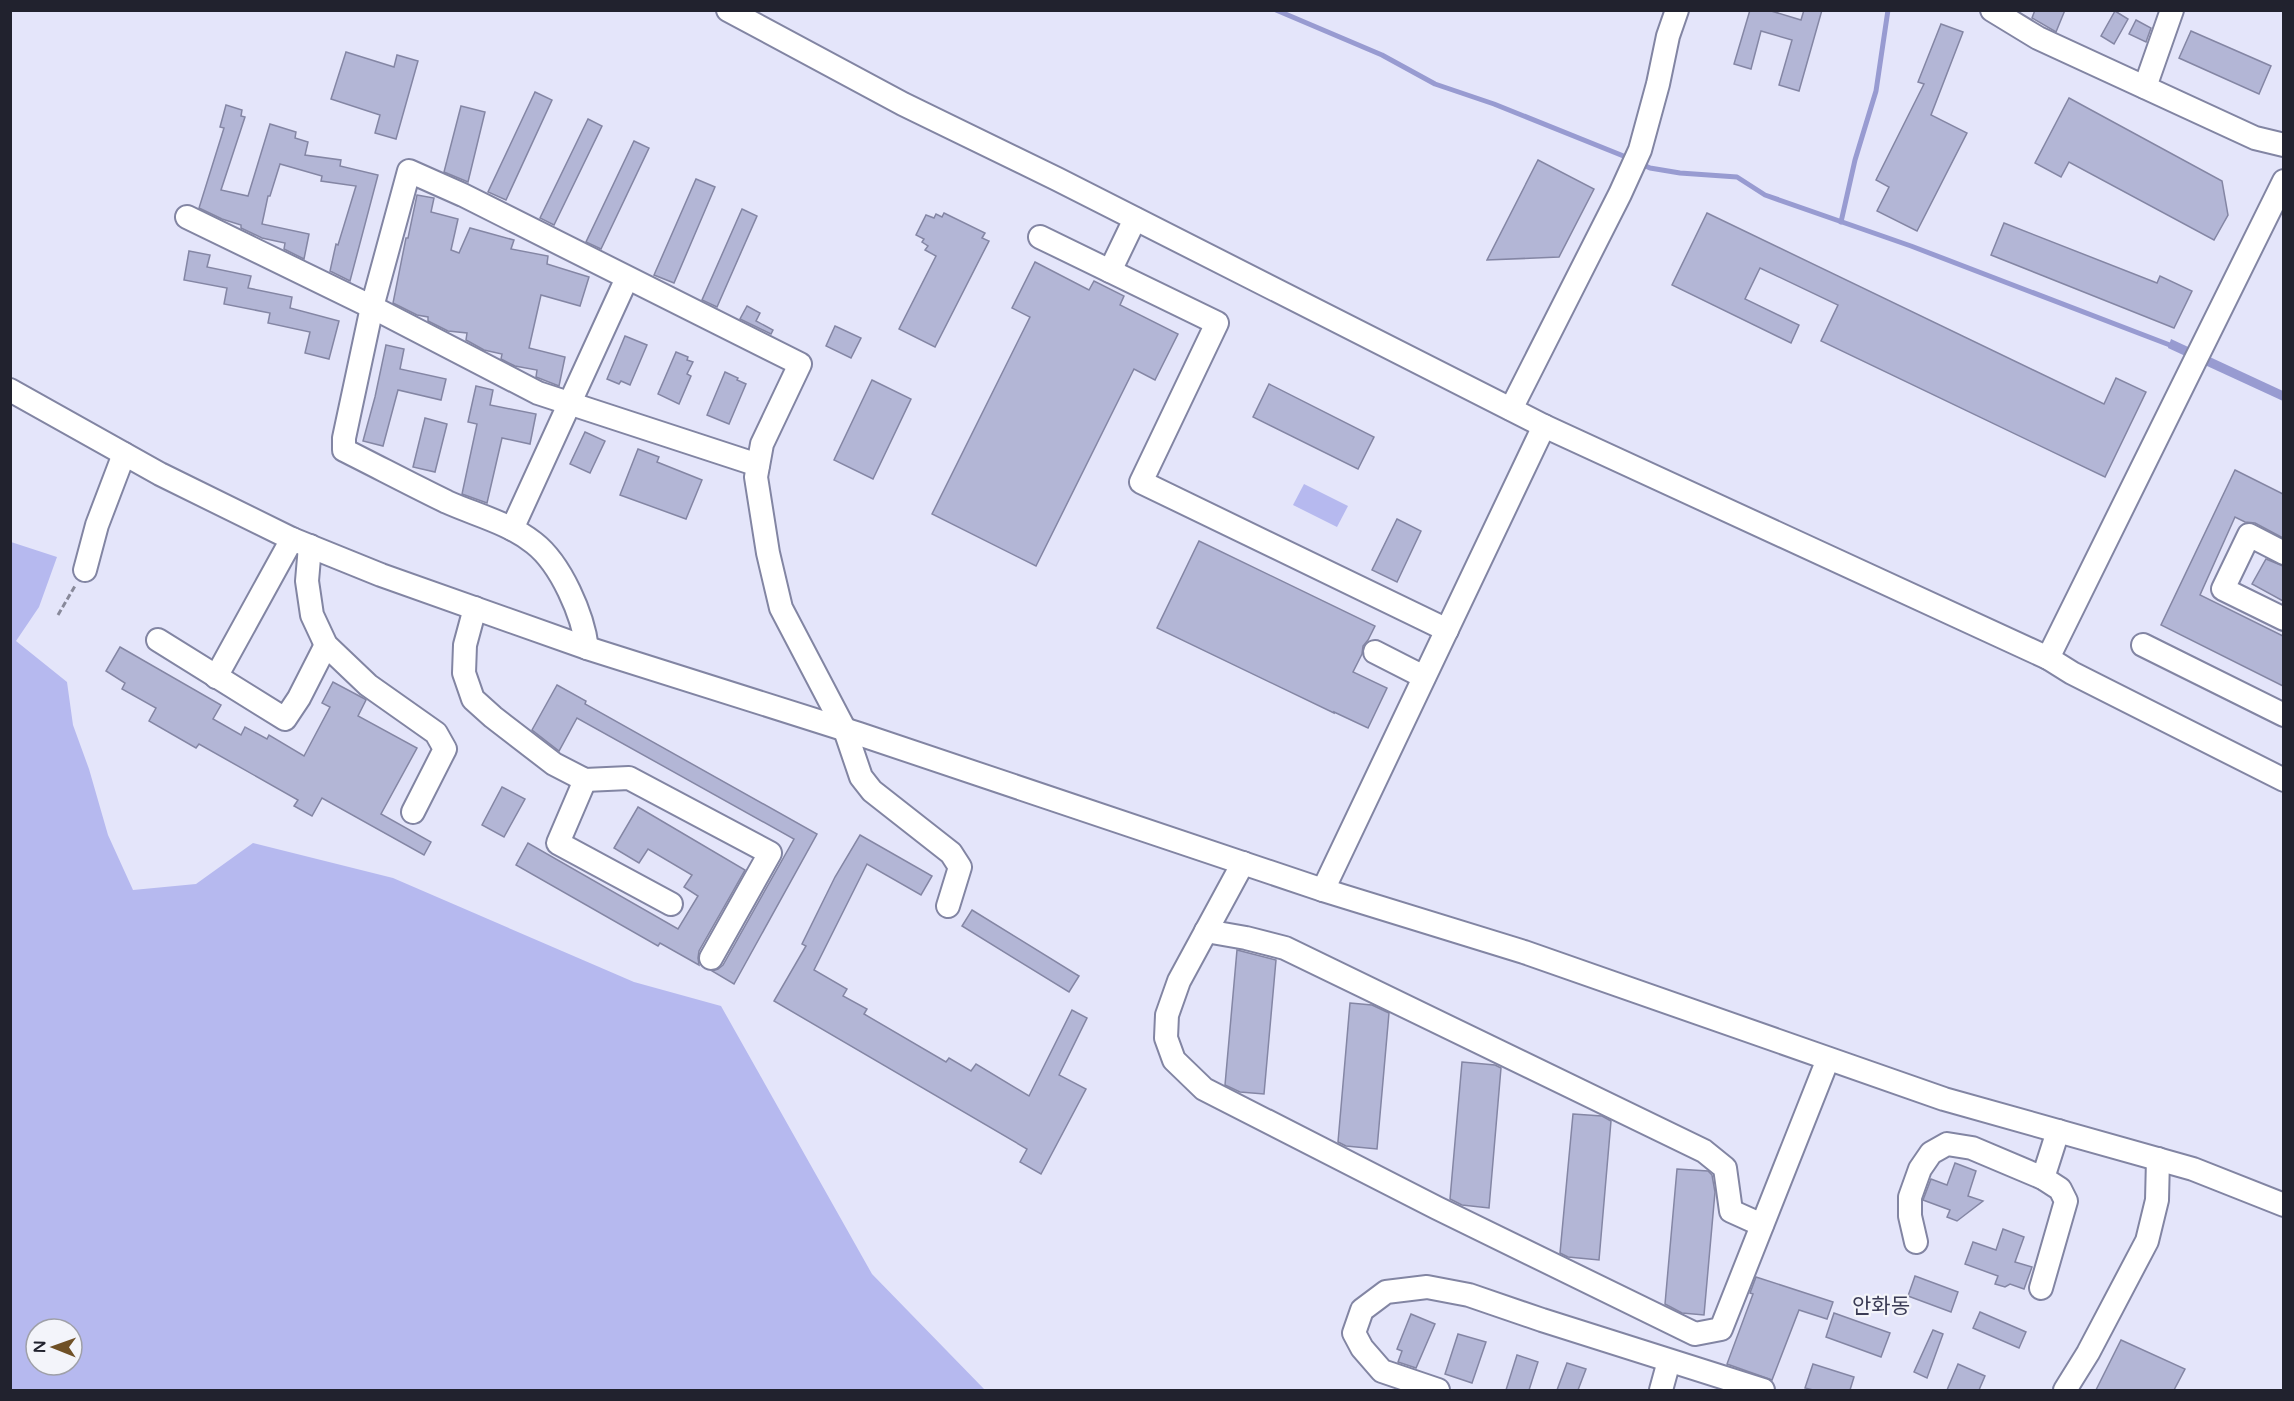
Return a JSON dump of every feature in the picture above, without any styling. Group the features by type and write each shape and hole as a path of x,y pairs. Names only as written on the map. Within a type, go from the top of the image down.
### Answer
{"street":[{"path":"728,10 903,104 1544,426 2048,658 2072,673 2283,780"},
{"path":"1511,409 1640,150 1659,84 1668,36 1677,10"},
{"path":"1992,10 2038,38 2255,138 2283,145"},
{"path":"2145,87 2172,10"},
{"path":"587,648 585,630 574,602 555,568 536,544 512,529 448,502 344,450 344,438 372,307 410,171 463,195 800,364 762,444 756,477 768,553 781,609 845,730 861,777 872,791 951,853 960,867 948,906"},
{"path":"2048,658 2283,181"},
{"path":"187,217 372,307 538,393 758,465"},
{"path":"1110,271 1135,219"},
{"path":"1040,237 1217,323 1141,482 1447,630"},
{"path":"512,529 627,278"},
{"path":"10,390 160,474 301,543 381,575 587,648 845,730 1323,890 1524,952 1944,1099 2193,1169 2283,1205"},
{"path":"1323,890 1544,426"},
{"path":"85,570 97,525 124,454"},
{"path":"2283,553 2249,534 2223,589 2283,619"},
{"path":"301,543 312,615 326,645 368,685 436,733 445,749 413,812"},
{"path":"216,677 301,543"},
{"path":"475,608 465,645 464,673 473,699 493,717 554,764 585,780 629,778 770,852 711,958"},
{"path":"158,640 285,719 299,698 326,645"},
{"path":"2143,645 2283,715"},
{"path":"1375,652 1424,677"},
{"path":"585,780 558,843 671,904"},
{"path":"1243,863 1179,981 1167,1015 1166,1038 1174,1060 1204,1089 1437,1208 1695,1335 1721,1329 1828,1059"},
{"path":"1206,932 1246,938 1285,948 1704,1151 1725,1168 1731,1211 1762,1225"},
{"path":"2043,1178 2058,1131"},
{"path":"1916,1242 1910,1216 1910,1197 1920,1169 1930,1153 1947,1144 1972,1148 2043,1178 2060,1189 2066,1201 2041,1288"},
{"path":"2065,1390 2088,1353 2146,1241 2157,1200 2158,1160"},
{"path":"1438,1390 1382,1371 1362,1348 1354,1333 1362,1310 1386,1292 1427,1287 1469,1294 1763,1390"},
{"path":"1661,1390 1669,1360"}],"path":[{"path":"58,615 85,570"}],"shaded area":[{"path":"2171,339 2283,391 2283,401 2168,348"},
{"path":"1304,484 1348,506 1337,527 1293,505"},
{"path":"11,542 57,557 39,607 16,641 67,682 73,725 89,769 108,835 133,890 196,884 253,843 393,878 634,982 721,1006 872,1274 985,1390 11,1390"}],"building":[{"path":"1750,10 1768,10 1801,20 1804,10 1822,10 1799,91 1779,85 1792,40 1761,31 1751,69 1734,64"},
{"path":"2035,10 2065,10 2056,32 2032,18"},
{"path":"2115,11 2128,19 2114,44 2101,36"},
{"path":"2136,20 2151,28 2146,42 2129,34"},
{"path":"1941,24 1963,32 1931,115 1967,133 1917,231 1877,211 1889,187 1876,180 1924,84 1918,82"},
{"path":"2191,31 2271,66 2259,94 2179,58"},
{"path":"346,52 394,67 397,55 418,61 396,139 375,133 380,115 331,99"},
{"path":"535,92 552,100 506,200 488,192"},
{"path":"2069,98 2222,181 2228,215 2214,240 2069,162 2061,177 2035,163"},
{"path":"226,105 242,110 241,116 245,117 221,190 248,196 270,124 296,132 295,138 308,142 305,155 341,160 340,166 378,175 350,281 330,271 336,244 338,245 356,186 321,181 322,176 280,164 270,196 268,196 262,224 309,234 304,259 284,249 285,243 262,238 241,228 241,225 199,208 224,128 220,127"},
{"path":"461,106 485,112 468,182 444,172"},
{"path":"588,119 602,126 554,225 540,218"},
{"path":"634,141 649,148 601,249 586,242"},
{"path":"1538,160 1594,189 1559,257 1487,260"},
{"path":"696,179 715,187 674,283 654,275"},
{"path":"417,195 434,198 431,212 458,219 451,250 459,253 470,228 514,240 511,249 548,256 547,264 589,277 580,306 541,295 529,348 565,357 559,386 536,377 537,370 515,366 501,359 502,354 484,350 466,340 467,333 448,331 428,321 428,317 417,315 393,303"},
{"path":"742,209 757,216 717,307 702,300"},
{"path":"944,213 985,233 982,238 989,241 935,347 899,329 936,256 925,250 928,246 922,242 924,239 916,235 926,215 934,218 936,214 942,217"},
{"path":"1707,213 2104,404 2116,378 2146,392 2105,477 1821,341 1838,305 1760,268 1745,299 1799,325 1791,343 1672,285"},
{"path":"2004,223 2157,283 2160,276 2192,291 2174,328 1991,255"},
{"path":"189,251 210,255 207,267 251,276 248,288 292,297 290,308 339,321 329,359 305,353 310,332 268,323 270,313 224,304 227,288 184,280"},
{"path":"1035,262 1089,290 1094,281 1124,296 1120,305 1178,334 1155,380 1134,369 1036,566 932,514 1030,317 1012,308"},
{"path":"747,306 760,313 756,321 773,330 771,334 740,319"},
{"path":"835,326 861,338 851,358 826,346"},
{"path":"625,336 647,345 630,385 621,381 619,384 607,379"},
{"path":"386,345 404,349 400,369 446,379 441,400 398,390 383,446 363,441"},
{"path":"676,352 693,362 687,374 691,376 679,404 658,394"},
{"path":"725,372 746,384 729,424 707,415"},
{"path":"872,380 911,399 873,479 834,460"},
{"path":"1269,384 1374,437 1358,469 1253,417"},
{"path":"476,386 493,390 490,405 536,414 530,444 502,438 487,503 462,494 477,424 468,422"},
{"path":"425,418 447,424 435,472 413,467"},
{"path":"585,432 605,441 590,473 570,464"},
{"path":"638,449 659,457 657,462 702,480 686,519 620,495"},
{"path":"2235,470 2283,494 2283,538 2255,523 2245,522 2235,517 2200,595 2283,636 2283,686 2161,625"},
{"path":"1397,519 1421,531 1397,582 1372,570"},
{"path":"1199,541 1375,626 1363,646 1362,654 1353,672 1387,688 1368,728 1157,628"},
{"path":"2266,559 2283,566 2283,601 2252,584"},
{"path":"120,647 221,705 213,719 241,735 245,727 267,739 269,735 304,756 330,707 322,703 333,682 366,700 358,716 417,748 381,814 431,842 424,855 322,798 312,816 294,806 298,800 199,744 196,748 149,721 156,708 122,689 125,683 106,671"},
{"path":"557,685 586,701 585,704 817,834 734,984 712,971 723,965 794,839 577,718 559,751 532,730"},
{"path":"502,787 525,799 504,837 482,825"},
{"path":"638,807 745,870 699,951 699,965 660,943 658,946 516,865 528,843 678,929 698,896 684,887 692,875 648,849 639,863 614,848"},
{"path":"860,835 932,876 921,895 867,864 814,970 847,989 843,996 867,1009 864,1014 946,1062 949,1058 971,1071 976,1064 1029,1096 1072,1010 1087,1018 1059,1075 1086,1089 1041,1174 1020,1162 1027,1149 774,1001 806,946 802,944 835,877"},
{"path":"972,910 1079,976 1069,992 962,926"},
{"path":"1237,950 1276,960 1264,1094 1240,1092 1225,1085"},
{"path":"1350,1003 1372,1005 1389,1013 1377,1149 1346,1146 1338,1142"},
{"path":"1462,1062 1495,1065 1501,1068 1489,1208 1462,1205 1450,1199"},
{"path":"1573,1114 1602,1116 1611,1121 1599,1260 1568,1257 1560,1253"},
{"path":"1955,1163 1976,1171 1968,1196 1983,1201 1957,1221 1947,1217 1950,1210 1923,1200 1931,1179 1947,1185"},
{"path":"1677,1169 1708,1171 1712,1175 1715,1192 1704,1315 1682,1313 1665,1304"},
{"path":"2003,1229 2024,1237 2015,1262 2032,1267 2024,1289 2010,1284 2005,1287 1995,1284 1998,1276 1965,1264 1973,1242 1996,1250"},
{"path":"1915,1276 1958,1292 1951,1312 1908,1296"},
{"path":"1756,1277 1833,1302 1827,1319 1799,1310 1772,1380 1727,1364 1753,1294 1750,1293"},
{"path":"1980,1312 2026,1332 2019,1348 1973,1328"},
{"path":"1834,1313 1890,1333 1881,1357 1826,1337"},
{"path":"1411,1314 1435,1324 1416,1368 1398,1362 1402,1351 1397,1349"},
{"path":"1933,1330 1943,1334 1927,1378 1914,1372"},
{"path":"1458,1334 1486,1342 1472,1383 1445,1374"},
{"path":"2121,1340 2185,1369 2174,1390 2096,1390"},
{"path":"1517,1355 1538,1362 1529,1390 1506,1390"},
{"path":"1567,1363 1586,1369 1578,1390 1557,1390"},
{"path":"1813,1364 1854,1377 1850,1390 1805,1388"},
{"path":"1958,1364 1985,1376 1979,1390 1947,1390"}],"waterway":[{"path":"1276,10 1382,55 1435,84 1494,104 1631,159"},
{"path":"1841,222 1855,160 1876,91 1888,10"},
{"path":"1639,163 1650,168 1680,173 1737,177 1765,195 1911,246 2175,347"}],"district":[{"name":"안화동","path":"1881,1306"}]}
